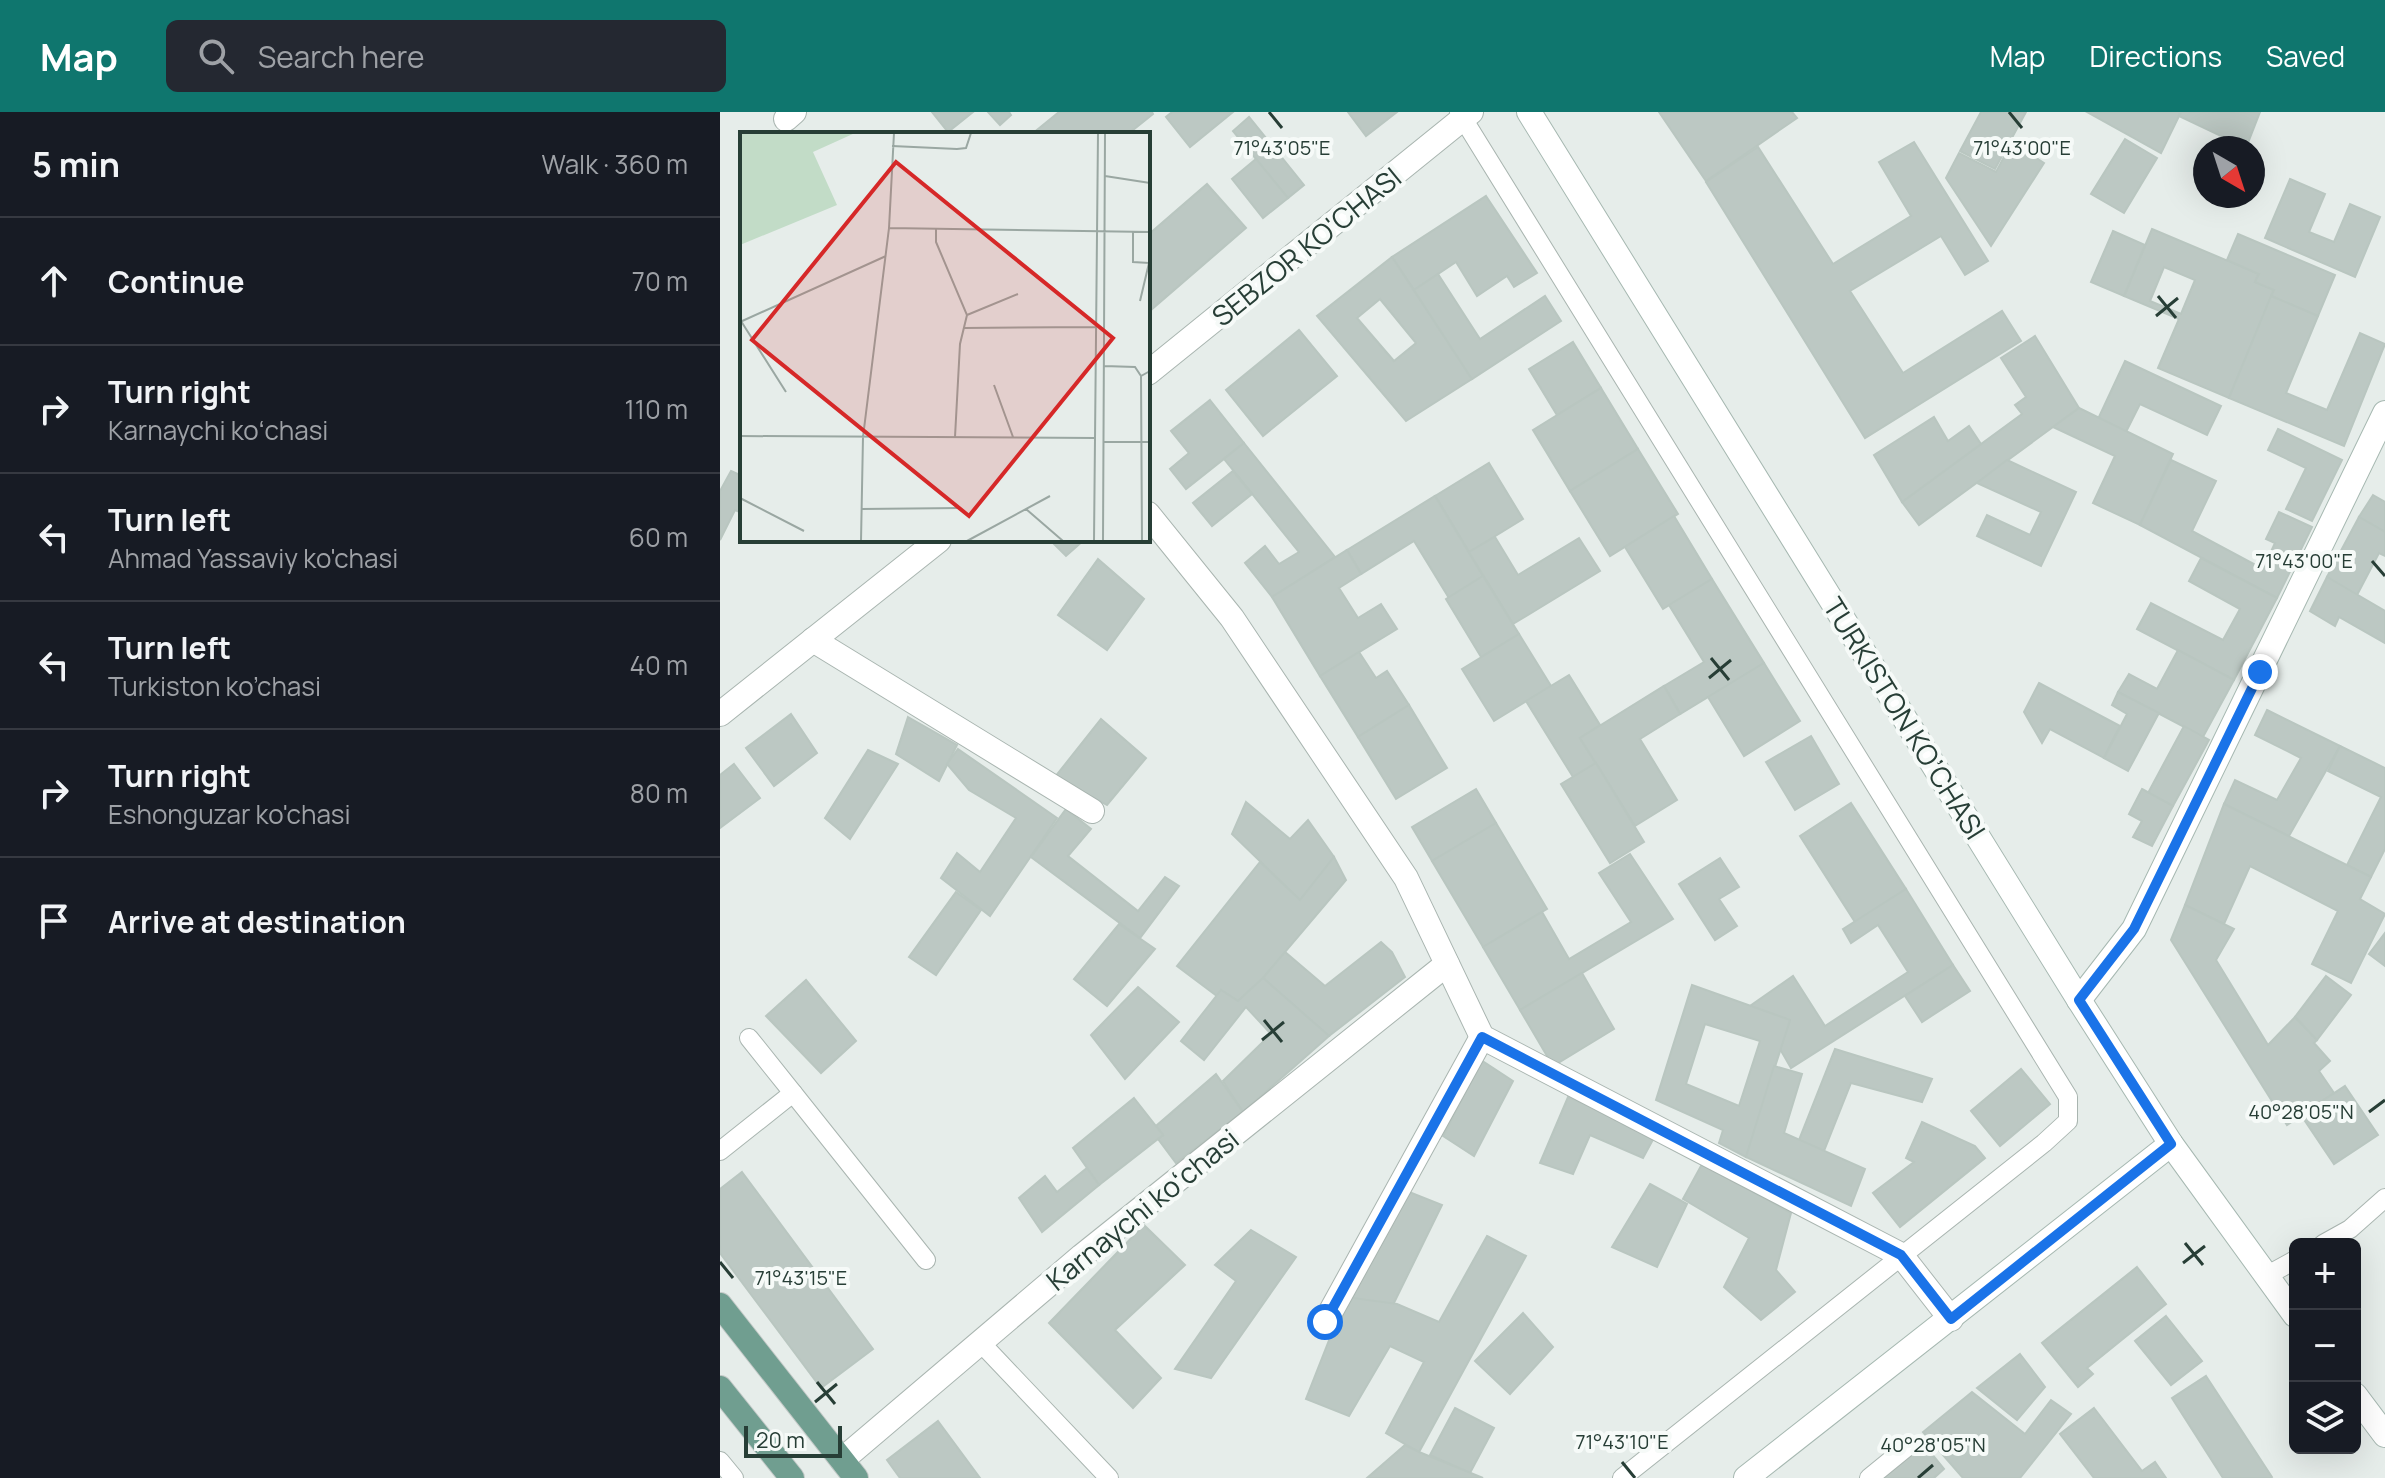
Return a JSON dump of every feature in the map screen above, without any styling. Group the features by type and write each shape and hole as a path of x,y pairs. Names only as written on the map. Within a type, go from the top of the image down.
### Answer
{"main road":[{"path":"720,1305 849,1469"},
{"path":"720,1388 792,1478"}],"street":[{"name":"TURKISTON KO’CHASI","path":"1529,112 2079,1000 2171,1144 2291,1310"},
{"name":"SEBZOR KO'CHASI","path":"1150,371 1464,114"},
{"path":"2079,1000 2134,929 2385,413"},
{"path":"1150,516 1232,618 1406,878 1482,1037 1901,1255 1951,1319"},
{"path":"720,714 936,542"},
{"path":"813,640 1092,811"},
{"name":"Karnaychi koʻchasi","path":"849,1469 981,1343 1094,1247 1447,964"},
{"path":"1325,1322 1482,1037"},
{"path":"1746,1478 2171,1144"},
{"path":"2361,1403 2385,1435"}],"lane":[{"path":"1464,114 2068,1097 2068,1121 1622,1478"},
{"path":"749,1038 926,1260"},
{"path":"720,1151 793,1093"},
{"path":"2334,1238 2350,1229 2385,1198"},
{"path":"2266,1276 2289,1263"},
{"path":"981,1343 1109,1478"},
{"path":"1869,1478 1907,1447"},
{"path":"720,1461 734,1478"}],"building":[{"path":"932,112 973,112 948,132"},
{"path":"988,112 1009,112 1011,115 1000,125"},
{"path":"1059,112 1153,114 1130,132 1034,132"},
{"path":"1172,112 1233,112 1190,147 1166,117"},
{"path":"1348,112 1397,112 1366,136"},
{"path":"1659,112 1792,112 1797,118 1706,181"},
{"path":"1981,112 2026,112 1995,169 1960,151"},
{"path":"2087,112 2181,112 2161,153"},
{"path":"2181,112 2260,112 2251,136 2221,136 2179,116"},
{"path":"1249,117 1304,185 1288,198 1233,131"},
{"path":"2125,139 2157,158 2124,213 2091,194"},
{"path":"1914,142 1988,261 1965,275 1941,236 1850,291 1903,373 2002,311 2021,341 1865,438 1706,182 1758,147 1833,264 1911,216 1879,162"},
{"path":"2012,142 2044,163 1991,246 1946,178 1959,153 1996,172"},
{"path":"1256,159 1288,198 1263,218 1232,179"},
{"path":"2290,179 2325,194 2309,232 2334,242 2350,204 2380,217 2355,277 2265,238"},
{"path":"1207,184 1246,228 1151,310 1150,233"},
{"path":"1486,196 1537,273 1514,287 1507,276 1477,296 1456,262 1414,290 1392,257"},
{"path":"2152,229 2259,274 2255,282 2274,290 2229,398 2158,368 2179,319 2124,296","holes":["2164,267 2195,280 2181,314 2150,301"]},
{"path":"2113,231 2145,245 2124,296 2091,282"},
{"path":"2238,234 2335,275 2318,316 2271,296 2274,290 2255,282 2259,274 2227,260"},
{"path":"1392,257 1472,379 1406,421 1317,316","holes":["1380,299 1416,343 1394,361 1357,318"]},
{"path":"1438,274 1480,339 1545,296 1561,321 1472,379 1414,290"},
{"path":"2271,296 2318,316 2286,393 2327,410 2360,333 2385,344 2344,446 2229,398"},
{"path":"1299,330 1337,376 1263,436 1226,390"},
{"path":"2035,336 2079,408 1919,525 1902,502 2022,414 2015,405 2026,397 2001,358"},
{"path":"1573,342 1601,388 1557,415 1529,369"},
{"path":"2125,361 2221,406 2207,435 2140,404 2126,432 2098,419"},
{"path":"1601,388 1638,449 1570,491 1533,430"},
{"path":"1210,400 1244,443 1186,489 1170,469 1189,453 1171,431"},
{"path":"2079,408 2173,454 2140,525 2093,503 2115,456 2053,427"},
{"path":"1934,417 1948,441 1969,426 1981,444 1902,502 1874,455"},
{"path":"2278,429 2342,460 2312,521 2286,509 2306,468 2268,450"},
{"path":"1244,443 1335,557 1272,597 1245,563 1265,546 1279,564 1299,552 1224,459"},
{"path":"1638,449 1678,514 1610,556 1570,491"},
{"path":"2007,460 2076,492 2041,566 1977,536 1987,515 2030,535 2041,512 1977,483"},
{"path":"2171,460 2216,481 2192,531 2263,569 2275,543 2266,539 2279,512 2312,527 2277,598 2140,525"},
{"path":"1489,463 1523,519 1469,552 1435,496"},
{"path":"731,471 740,475 740,512 735,510 720,540 720,491"},
{"path":"1233,471 1252,494 1212,526 1193,503"},
{"path":"2373,495 2385,502 2385,532 2359,517"},
{"path":"1435,496 1483,576 1449,598 1414,541 1361,574 1347,550"},
{"path":"1674,516 1712,579 1663,609 1625,547"},
{"path":"2359,517 2385,532 2385,556 2379,553 2357,595 2327,577"},
{"path":"1495,537 1518,575 1579,538 1600,571 1513,624 1469,552"},
{"path":"1052,542 1082,542 1066,556"},
{"path":"1347,550 1361,574 1339,588 1358,618 1381,604 1397,629 1320,676 1272,597"},
{"path":"2201,558 2277,598 2234,680 2137,629 2151,603 2223,640 2240,609 2189,581"},
{"path":"1098,559 1144,599 1107,650 1058,615"},
{"path":"1483,576 1519,634 1481,657 1446,599"},
{"path":"2327,577 2385,611 2385,643 2339,617 2335,626 2310,611"},
{"path":"1712,579 1764,663 1680,714 1664,686 1704,662 1669,605"},
{"path":"1519,634 1551,686 1494,721 1462,669"},
{"path":"2178,650 2234,680 2203,737 2118,692 2129,674 2157,689"},
{"path":"1359,652 1376,678 1387,671 1409,705 1358,737 1320,676"},
{"path":"1764,663 1800,721 1744,756 1708,697"},
{"path":"1569,675 1600,725 1580,738 1596,763 1573,777 1526,701"},
{"path":"2039,683 2120,726 2104,758 2050,729 2042,743 2024,712"},
{"path":"1664,686 1680,714 1640,739 1677,800 1635,826 1580,738"},
{"path":"2118,692 2159,713 2128,771 2104,758 2127,714 2112,705"},
{"path":"1409,705 1447,768 1396,799 1358,737"},
{"path":"2267,710 2340,746 2289,836 2224,804 2235,780 2277,800 2301,758 2255,735"},
{"path":"791,714 817,753 774,786 746,748"},
{"path":"908,717 957,745 939,781 896,754"},
{"path":"1101,719 1146,758 1107,805 1055,777"},
{"path":"2184,726 2209,740 2173,806 2148,793"},
{"path":"1811,736 1839,784 1795,810 1766,762"},
{"path":"2340,746 2385,768 2385,849 2371,877 2347,865 2381,797 2328,771"},
{"path":"958,749 1057,818 990,916 941,878 957,853 980,872 1016,818 969,790 947,764"},
{"path":"868,750 898,764 850,839 825,818"},
{"path":"1596,763 1644,842 1610,863 1561,784"},
{"path":"734,764 760,798 720,828 720,775"},
{"path":"1476,789 1496,823 1432,861 1412,827"},
{"path":"2142,789 2173,806 2152,846 2133,837 2142,821 2129,814"},
{"path":"1246,802 1290,839 1308,820 1334,857 1300,900 1232,834"},
{"path":"1851,803 1906,889 1855,922 1800,836"},
{"path":"2224,804 2371,877 2360,899 2385,914 2351,983 2312,964 2338,911 2250,866 2224,924 2185,905"},
{"path":"1066,809 1091,829 1068,856 1138,911 1165,877 1179,886 1140,938 1031,857"},
{"path":"1496,823 1547,909 1483,947 1432,861"},
{"path":"1630,854 1673,919 1520,1010 1483,947 1542,912 1569,959 1631,922 1599,873"},
{"path":"1334,857 1346,880 1263,978 1238,1001 1221,990 1217,996 1177,966 1260,862 1300,900"},
{"path":"1720,858 1739,887 1719,899 1737,926 1715,940 1679,884"},
{"path":"1906,889 1953,965 1791,1068 1780,1049 1790,1020 1750,1006 1793,976 1825,1026 1908,972 1878,925 1851,943 1843,929"},
{"path":"956,892 981,910 936,975 909,957"},
{"path":"2185,905 2234,929 2216,960 2268,1045 2295,1017 2317,1040 2314,1043 2330,1061 2319,1071 2334,1093 2287,1125 2171,940"},
{"path":"1119,924 1155,949 1107,1006 1074,979"},
{"path":"2385,933 2385,966 2369,954"},
{"path":"1381,942 1392,952 1405,977 1329,1036 1263,978 1285,952 1325,986"},
{"path":"1953,965 1970,991 1922,1022 1905,996"},
{"path":"1582,973 1614,1029 1553,1066 1520,1010"},
{"path":"2326,976 2351,995 2317,1040 2295,1017"},
{"path":"1263,978 1329,1036 1243,1112 1223,1081 1271,1034 1246,1007 1204,1060 1181,1041 1221,990 1238,1001"},
{"path":"806,980 856,1041 821,1073 766,1016"},
{"path":"1692,985 1790,1020 1746,1157 1719,1143 1723,1130 1656,1100","holes":["1705,1024 1760,1041 1739,1106 1686,1084"]},
{"path":"1138,987 1179,1022 1125,1079 1091,1035"},
{"path":"1835,1049 1932,1079 1922,1102 1851,1083 1824,1151 1799,1140"},
{"path":"1481,1060 1513,1081 1474,1156 1443,1136"},
{"path":"1774,1066 1802,1074 1784,1133 1865,1169 1851,1206 1746,1157"},
{"path":"2021,1069 2050,1104 2000,1146 1971,1111"},
{"path":"1216,1074 1243,1112 1176,1163 1158,1139 1163,1135 1156,1126"},
{"path":"2345,1086 2378,1135 2334,1164 2301,1115"},
{"path":"1568,1097 1656,1134 1643,1158 1590,1135 1573,1174 1540,1163"},
{"path":"1134,1098 1163,1135 1099,1185 1073,1148"},
{"path":"1922,1122 1975,1146 1985,1158 1900,1227 1873,1193 1914,1162 1906,1158"},
{"path":"1702,1164 1791,1213 1776,1270 1795,1292 1761,1320 1724,1287 1749,1238 1683,1199"},
{"path":"1087,1168 1099,1185 1042,1232 1019,1198 1045,1176 1057,1192"},
{"path":"742,1172 873,1349 821,1388 720,1253 720,1189"},
{"path":"1650,1184 1687,1204 1657,1267 1612,1247"},
{"path":"1404,1190 1442,1205 1393,1305 1346,1297"},
{"path":"1144,1225 1185,1265 1115,1330 1161,1378 1133,1408 1049,1323"},
{"path":"1251,1230 1296,1257 1211,1378 1175,1369 1236,1281 1215,1265"},
{"path":"1487,1236 1526,1256 1419,1452 1386,1433 1424,1362 1390,1346 1349,1416 1306,1399 1346,1297 1397,1304 1439,1322"},
{"path":"2137,1267 2166,1304 2087,1368 2093,1374 2078,1387 2042,1343"},
{"path":"1523,1313 1553,1347 1510,1394 1475,1361"},
{"path":"2166,1316 2202,1361 2171,1385 2135,1341"},
{"path":"2020,1354 2045,1387 2017,1420 1977,1388"},
{"path":"2206,1376 2271,1478 2223,1478 2172,1398"},
{"path":"1972,1392 2025,1434 2051,1400 2071,1414 2020,1478 1963,1478 1923,1432"},
{"path":"1455,1408 1494,1428 1470,1473 1430,1455"},
{"path":"2094,1408 2142,1471 2155,1462 2166,1478 2094,1478 2060,1434"},
{"path":"938,1421 980,1478 900,1478 887,1460"},
{"path":"1922,1442 1944,1469 1934,1478 1878,1478"},
{"path":"1405,1445 1419,1452 1483,1478 1367,1478"}],"route":[{"path":"1325,1322 1482,1037 1901,1255 1951,1319 2171,1144 2079,1000 2134,929 2260,672"}]}
